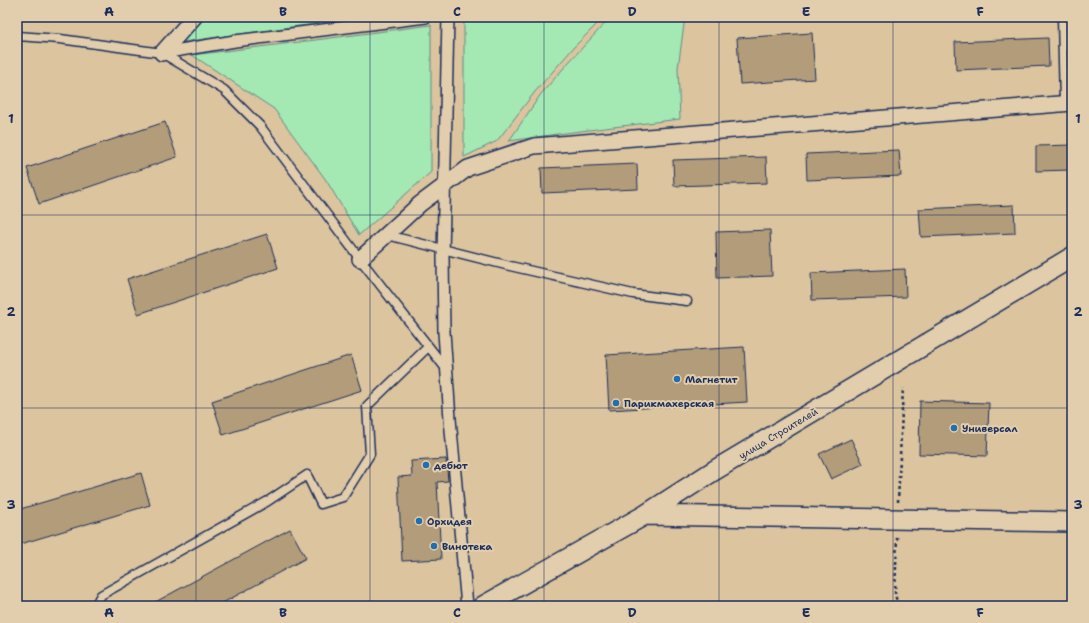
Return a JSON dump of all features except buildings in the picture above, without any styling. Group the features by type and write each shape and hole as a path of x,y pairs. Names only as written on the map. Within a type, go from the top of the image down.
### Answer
{"street":[{"path":"162,53 194,17"},
{"path":"162,53 235,41 426,17"},
{"path":"448,17 444,332 453,454 467,606"},
{"path":"360,259 420,204 468,168 534,146 1068,103"},
{"name":"улица Строителей","path":"489,605 645,515 715,470 1072,257"},
{"path":"645,515 1072,522"}],"lane":[{"path":"1062,17 1068,103"},
{"path":"17,36 60,39 162,53 224,90 260,126 360,259 447,370"},
{"path":"387,235 510,266 633,294 687,301"},
{"path":"95,606 101,595 268,502 307,475 321,504 344,497 370,454 367,406 428,347"}],"path":[{"path":"898,606 895,594 903,388"}],"green space":[{"path":"206,17 368,17 182,42"},
{"path":"477,17 604,17 574,47 534,93 497,141 464,157 464,21"},
{"path":"611,17 685,17 678,68 680,119 509,141 541,94"},
{"path":"431,25 431,172 359,235 326,180 274,109 192,55 292,43"}],"place":[{"name":"Магнетит","path":"677,379"},
{"name":"Парикмахерская","path":"616,403"},
{"name":"Универсал","path":"954,428"},
{"name":"дебют","path":"426,465"},
{"name":"Орхидея","path":"419,521"},
{"name":"Винотека","path":"434,546"}]}
